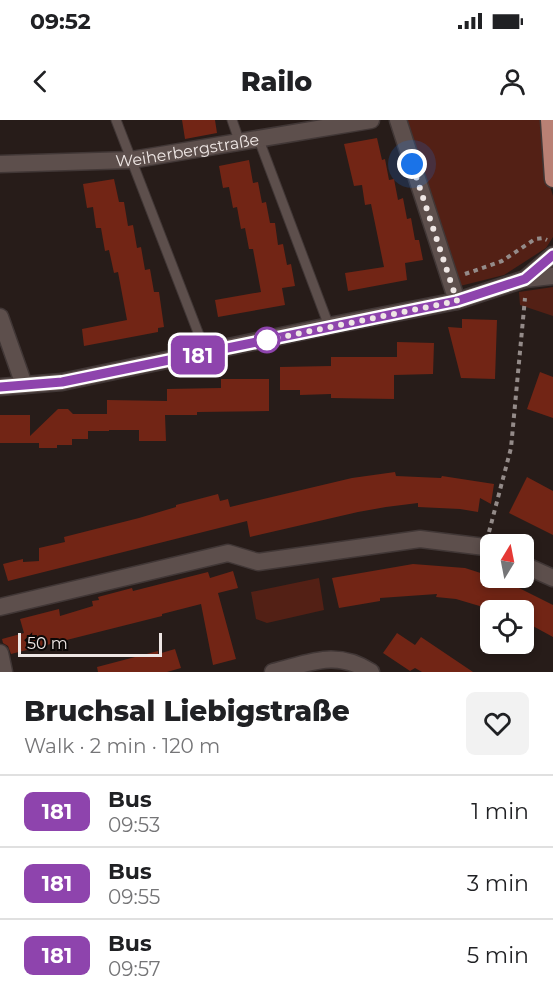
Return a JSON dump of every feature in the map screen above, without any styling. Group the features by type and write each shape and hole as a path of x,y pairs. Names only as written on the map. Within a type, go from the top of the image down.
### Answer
{"main road":[{"path":"549,120 553,179"}],"street":[{"name":"Weiherbergstraße","path":"0,164 131,160 259,140 350,121 371,120"},
{"path":"398,120 457,301"},
{"path":"525,279 553,255"},
{"path":"0,387 62,382 457,301 525,279 553,276"},
{"path":"0,317 24,385"},
{"path":"0,607 228,553 258,562 420,539 480,547"},
{"path":"534,569 553,578"},
{"path":"0,653 4,672"},
{"path":"273,672 319,661 340,659 359,664 371,672"}],"lane":[{"path":"116,120 206,353"},
{"path":"232,120 240,143"},
{"path":"259,140 329,326"}],"path":[{"path":"450,279 502,261 535,240 543,238 553,244"},
{"path":"491,534 511,448 525,297"}],"shaded area":[{"path":"401,120 543,120 542,160 553,196 553,237 546,248 504,275 460,286"},
{"path":"553,287 553,316 520,305 519,292"},
{"path":"319,578 324,610 267,623 256,619 251,592"}],"building":[{"path":"182,120 215,120 217,133 185,139"},
{"path":"377,138 382,160 385,159 389,180 394,179 398,200 403,198 407,219 411,218 415,240 419,240 423,260 405,263 407,280 348,291 345,273 384,267 371,204 365,205 362,185 354,186 344,144"},
{"path":"249,160 253,183 258,182 262,203 266,202 270,223 275,223 278,245 283,244 287,265 291,264 295,286 282,288 285,305 218,317 215,300 261,292 253,249 249,249 245,228 241,229 237,207 233,208 229,187 223,188 219,166"},
{"path":"114,179 119,202 124,202 128,226 133,225 137,248 141,247 145,270 150,269 154,292 159,292 164,327 158,328 158,332 84,346 82,329 127,320 118,272 114,273 109,250 105,251 101,228 96,228 93,207 87,208 83,184"},
{"path":"462,319 497,320 495,379 461,378 448,327 462,328"},
{"path":"397,342 434,343 433,374 394,375 394,399 331,398 331,394 300,395 300,390 280,390 280,367 331,366 331,357 397,357"},
{"path":"540,372 553,377 553,418 527,409"},
{"path":"221,379 269,379 269,411 165,415 166,441 139,441 139,430 109,430 88,431 88,439 72,439 72,445 57,445 57,448 39,448 39,443 0,443 0,415 30,415 30,436 58,409 68,409 73,414 107,414 107,400 167,401 167,389 221,388"},
{"path":"395,472 396,476 441,478 442,476 494,484 491,504 480,498 478,512 418,507 418,503 386,507 250,537 247,521 8,581 3,564 23,559 23,562 39,561 39,548 65,542 64,537 139,518 218,494 220,501 228,499 230,507 352,478"},
{"path":"527,477 553,491 553,535 509,513"},
{"path":"413,564 465,568 480,573 480,588 519,588 553,605 553,637 534,627 534,600 480,600 480,606 456,599 436,597 437,594 380,598 380,601 339,608 332,578"},
{"path":"233,571 238,588 218,593 236,659 213,665 201,604 11,654 8,646 3,643 2,639 24,633 20,619 59,609 60,616 93,606 92,601 99,600 98,597 132,588 133,591 208,572 210,578"},
{"path":"397,633 415,645 421,637 473,672 422,672 415,668 410,671 383,653"},
{"path":"175,649 181,668 167,672 98,672 97,667 158,651 158,654"}],"bus line":[{"name":"181","path":"0,387 62,382 457,301 525,279 553,255"}],"route":[{"path":"267,340 457,301 412,164"}]}
